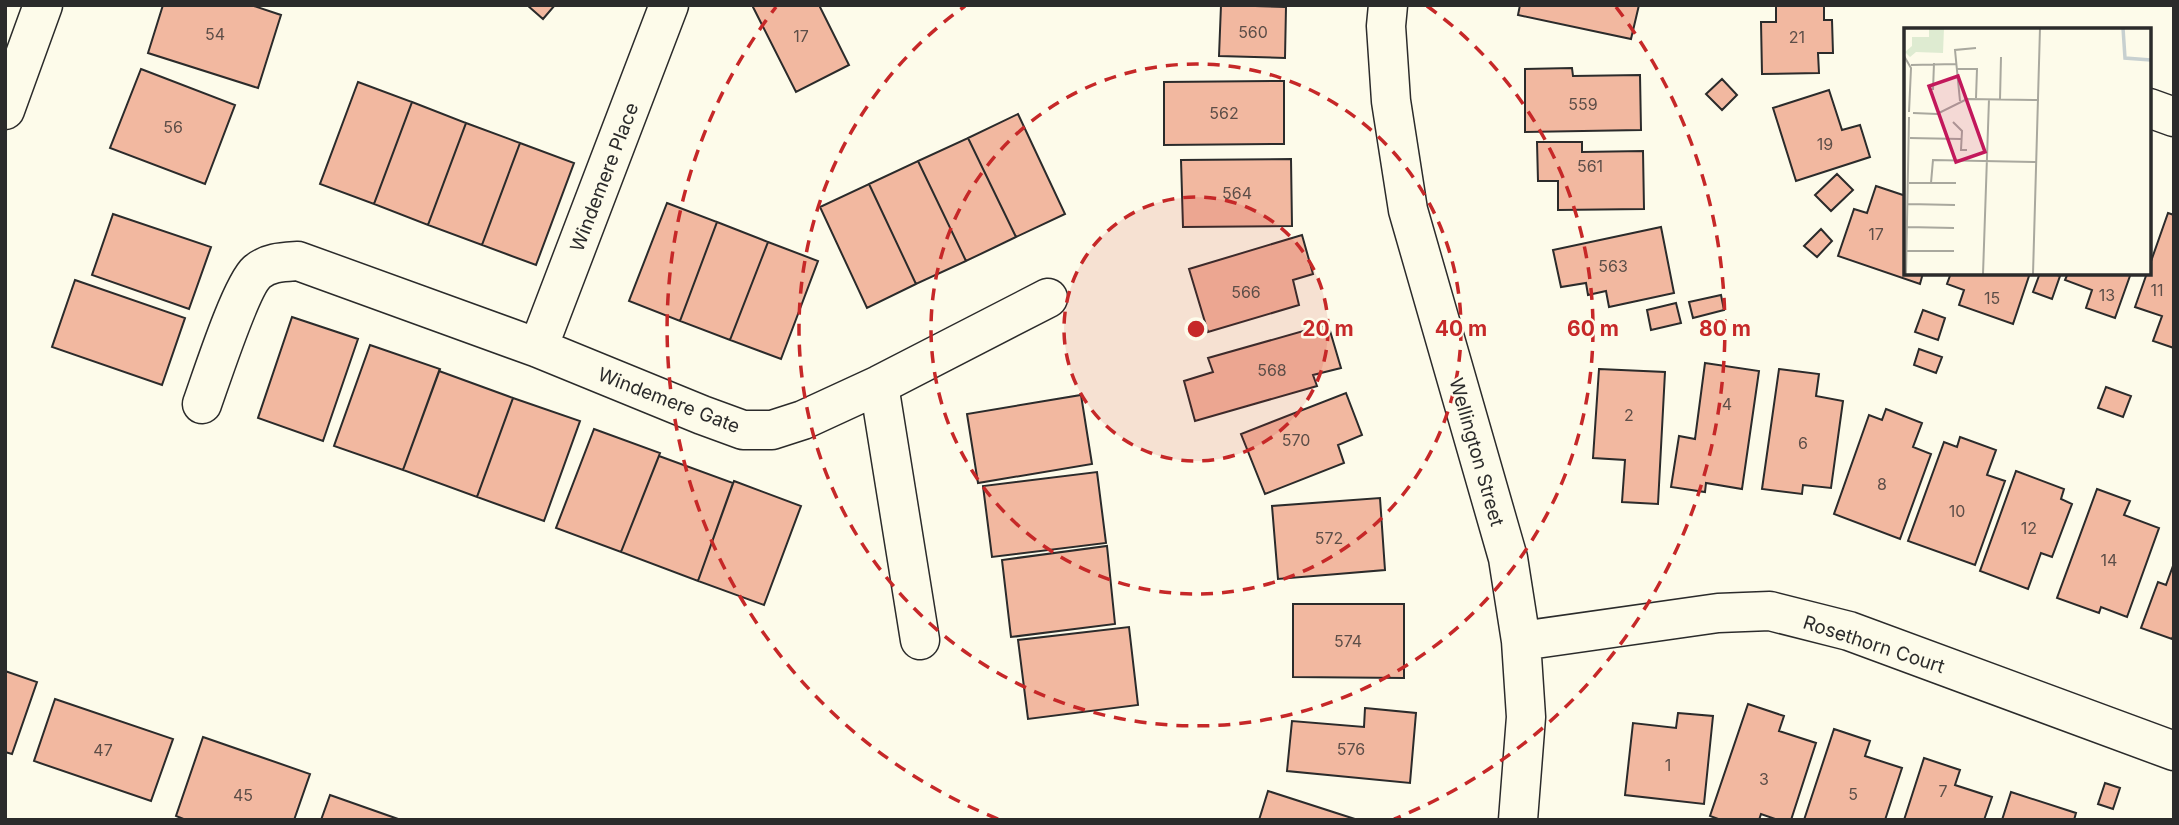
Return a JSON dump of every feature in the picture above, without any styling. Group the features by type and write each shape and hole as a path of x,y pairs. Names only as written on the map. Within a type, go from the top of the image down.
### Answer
{"street":[{"path":"5,110 43,5"},
{"name":"Windemere Place","path":"538,348 669,5"},
{"name":"Wellington Street","path":"1388,5 1386,26 1391,101 1408,210 1508,558 1521,641 1526,717 1518,820"},
{"path":"2151,109 2174,117"},
{"name":"Windemere Gate","path":"202,404 244,291 255,273 275,262 298,261 538,348 743,430 772,430 803,420 1048,298"},
{"path":"879,384 920,640"},
{"name":"Rosethorn Court","path":"1521,641 1718,613 1770,611 1849,631 2174,751"}],"building":[{"path":"163,5 251,5 281,15 258,88 148,53"},
{"path":"527,5 555,5 543,19"},
{"path":"819,5 849,65 796,92 753,7"},
{"path":"1221,5 1286,7 1285,58 1219,56"},
{"path":"1520,5 1639,5 1631,39 1518,15"},
{"path":"1776,5 1824,5 1824,20 1832,20 1833,53 1818,53 1819,73 1762,74 1761,22 1776,22"},
{"path":"1572,68 1573,76 1640,75 1641,130 1525,132 1525,69"},
{"path":"141,69 235,105 205,184 110,148"},
{"path":"1722,79 1737,95 1722,110 1706,94"},
{"path":"1284,81 1284,144 1164,145 1164,82"},
{"path":"358,82 412,102 374,204 320,184"},
{"path":"1829,90 1842,130 1860,125 1870,157 1796,181 1773,108"},
{"path":"412,102 466,123 428,225 374,204"},
{"path":"1018,114 1065,214 1016,237 968,138"},
{"path":"466,123 520,143 482,245 428,225"},
{"path":"968,138 1016,237 966,261 918,161"},
{"path":"1537,142 1582,142 1582,152 1643,151 1644,209 1558,210 1558,181 1538,181"},
{"path":"520,143 574,163 536,265 482,245"},
{"path":"1291,159 1292,226 1183,227 1181,160"},
{"path":"918,161 966,261 916,284 869,184"},
{"path":"1837,174 1853,190 1831,211 1815,195"},
{"path":"869,184 916,284 867,308 820,207"},
{"path":"1876,186 1904,195 1904,275 1922,275 1920,284 1838,256 1854,209 1867,213"},
{"path":"667,203 717,222 680,321 629,301"},
{"path":"2168,213 2174,215 2174,348 2153,341 2162,316 2135,307 2146,275 2151,275 2151,261"},
{"path":"113,214 211,247 189,309 92,275"},
{"path":"717,222 768,242 730,340 680,321"},
{"path":"1661,227 1674,293 1609,307 1606,291 1588,295 1586,283 1561,287 1553,250"},
{"path":"1821,229 1832,241 1817,257 1804,246"},
{"path":"1302,235 1313,274 1293,280 1299,305 1208,332 1189,269"},
{"path":"768,242 818,261 781,359 730,340"},
{"path":"1950,275 2029,275 2013,324 1959,305 1964,290 1947,284"},
{"path":"2039,275 2060,276 2052,299 2033,292"},
{"path":"2067,275 2130,275 2115,318 2086,308 2092,290 2065,280"},
{"path":"75,280 185,318 162,385 52,347"},
{"path":"1721,295 1724,310 1693,318 1689,302"},
{"path":"1676,303 1681,323 1651,330 1647,310"},
{"path":"1923,310 1945,318 1938,340 1915,332"},
{"path":"292,317 358,339 323,441 258,418"},
{"path":"1328,324 1341,368 1313,375 1317,386 1195,421 1184,381 1213,372 1208,358"},
{"path":"370,345 440,369 403,470 334,446"},
{"path":"1919,349 1942,357 1936,373 1914,365"},
{"path":"1705,363 1759,371 1742,489 1706,483 1705,492 1671,487 1679,436 1695,439"},
{"path":"1599,369 1665,372 1658,504 1622,502 1625,460 1593,458"},
{"path":"1779,369 1819,374 1816,396 1843,401 1831,488 1803,485 1802,494 1762,489"},
{"path":"439,371 513,398 477,497 403,470"},
{"path":"2106,387 2131,396 2123,417 2098,408"},
{"path":"1346,393 1362,435 1338,445 1344,463 1265,494 1241,434"},
{"path":"1081,395 1092,464 978,483 967,414"},
{"path":"513,398 580,421 544,521 477,497"},
{"path":"1886,409 1922,423 1913,447 1931,454 1900,539 1834,514 1869,415 1882,420"},
{"path":"594,429 660,453 621,552 556,528"},
{"path":"1960,437 1996,450 1987,475 2005,481 1975,565 1908,541 1944,442 1957,447"},
{"path":"659,456 733,483 698,581 621,552"},
{"path":"2016,471 2064,489 2061,499 2072,504 2052,557 2041,553 2028,589 1980,571"},
{"path":"1097,472 1106,543 992,557 983,486"},
{"path":"734,481 801,506 764,605 698,581"},
{"path":"2097,489 2130,501 2124,515 2159,528 2127,617 2101,607 2099,613 2057,598"},
{"path":"1380,498 1385,570 1278,579 1272,506"},
{"path":"1107,546 1115,624 1011,637 1002,560"},
{"path":"2174,563 2172,639 2141,628 2158,582 2166,585"},
{"path":"1293,604 1404,604 1404,678 1293,677"},
{"path":"1129,627 1138,705 1028,719 1018,640"},
{"path":"5,671 37,682 12,754 5,752"},
{"path":"55,699 173,739 151,801 34,761"},
{"path":"1748,704 1784,716 1779,731 1816,743 1791,820 1778,820 1761,814 1759,820 1721,820 1710,816"},
{"path":"1365,708 1416,713 1410,783 1287,771 1292,721 1364,727"},
{"path":"1678,713 1713,716 1704,804 1625,795 1633,723 1676,728"},
{"path":"1834,729 1870,741 1865,756 1902,768 1885,820 1804,820"},
{"path":"203,737 310,774 294,820 186,820 176,816"},
{"path":"1924,758 1960,770 1955,785 1992,797 1984,820 1904,820"},
{"path":"2105,783 2120,788 2113,809 2098,804"},
{"path":"1268,791 1358,820 1259,820"},
{"path":"2011,792 2076,813 2074,820 2002,820"},
{"path":"330,795 401,820 321,820"}]}
